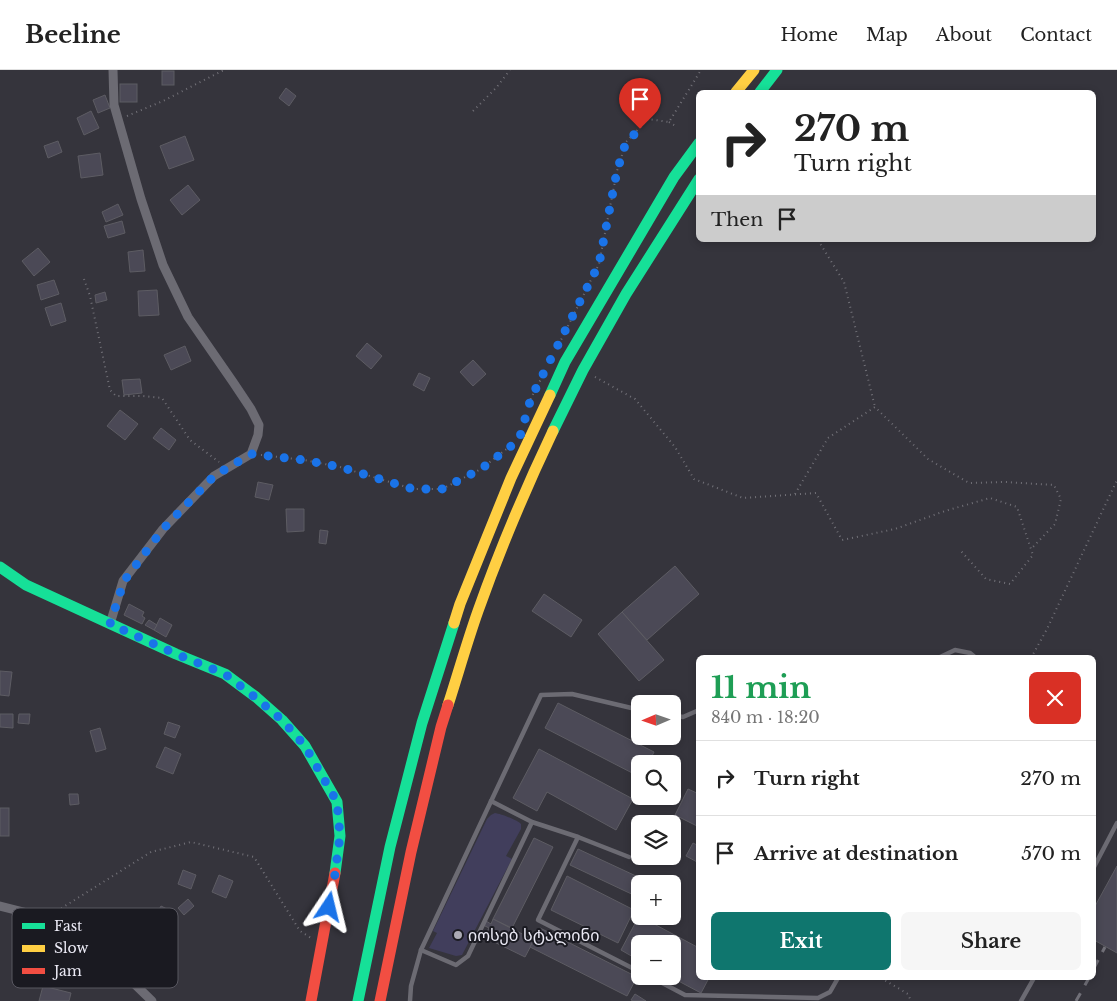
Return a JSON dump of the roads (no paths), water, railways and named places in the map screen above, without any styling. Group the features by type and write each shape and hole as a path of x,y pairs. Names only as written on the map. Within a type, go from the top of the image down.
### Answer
{"main road":[{"path":"738,90 754,70"},
{"path":"762,90 778,70"},
{"path":"358,1001 390,847 438,668 460,604 511,478 565,362 674,177 696,147"},
{"path":"380,1001 410,852 443,718 500,552 530,479 584,370 626,294 696,184"},
{"path":"0,567 26,585 176,654 225,674 282,720 305,746 337,802 340,836 333,889 311,1001"}],"street":[{"path":"110,624 124,581 163,529 214,476 251,454 258,435 259,425 238,389 188,317 163,265 114,105 113,70"},
{"path":"139,988 152,1001"}],"lane":[{"path":"944,655 955,650 972,655"},
{"path":"410,1001 410,986 421,950 541,695 572,694 631,708"},
{"path":"681,717 696,711"},
{"path":"491,802 532,822 629,856"},
{"path":"421,950 456,965 468,956 532,822"},
{"path":"1096,862 1117,823"},
{"path":"578,837 538,920 631,967"},
{"path":"666,985 685,995 818,998 830,992 837,980"},
{"path":"1022,1001 1033,980"},
{"path":"683,1001 685,995"},
{"path":"725,1001 728,996"}],"railway":[{"path":"1096,964 1105,947"},
{"path":"1076,1001 1088,980"}],"place":[{"name":"იოსებ სტალინი","path":"458,935"}]}
